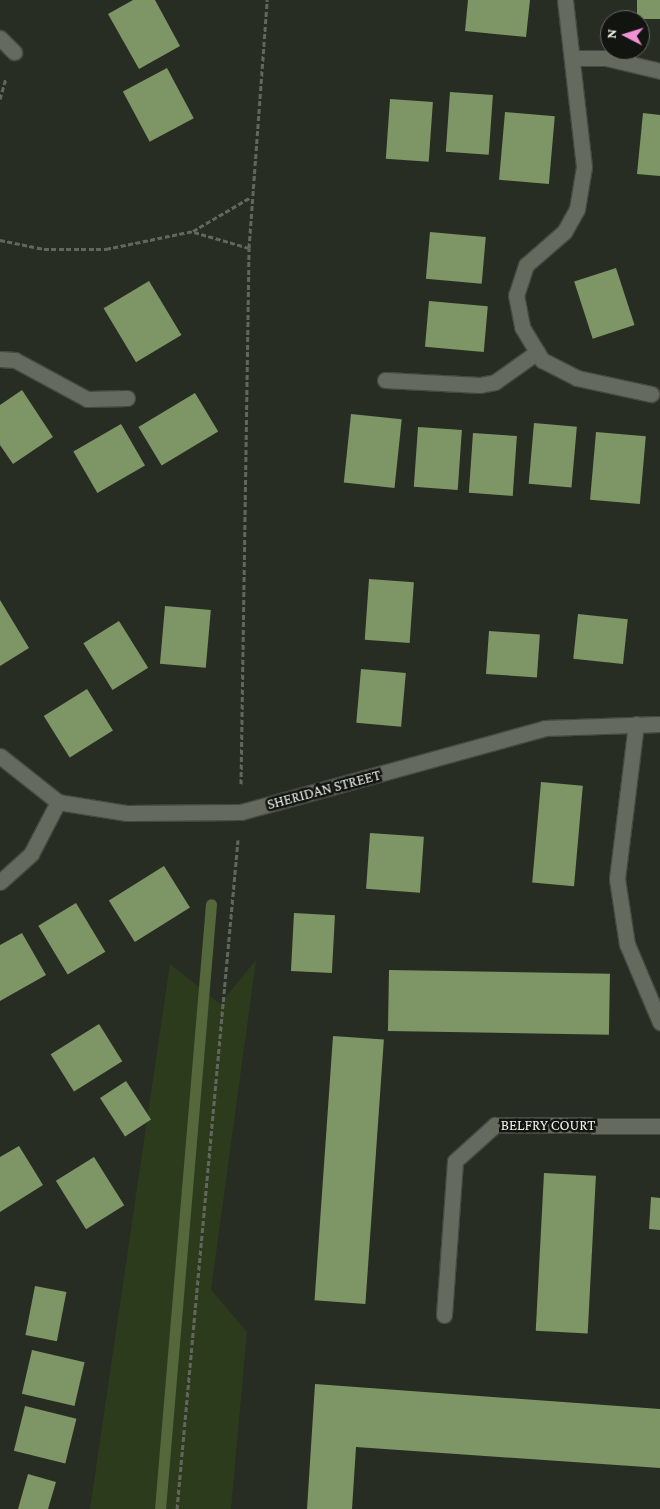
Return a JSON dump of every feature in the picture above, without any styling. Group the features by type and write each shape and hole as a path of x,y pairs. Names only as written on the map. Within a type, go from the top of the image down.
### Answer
{"street":[{"path":"565,0 584,168 577,209 564,232 526,265 516,295 522,327 542,360 577,378 651,394"},
{"path":"0,38 14,52"},
{"path":"572,58 606,58 660,71"},
{"path":"385,380 480,385 494,382 537,352"},
{"path":"0,359 15,360 87,399 127,398"},
{"path":"636,724 616,879 628,944 660,1022"},
{"name":"SHERIDAN STREET","path":"0,756 58,802 126,813 241,812 545,728 660,724"},
{"path":"0,882 31,854 58,802"},
{"name":"BELFRY COURT","path":"444,1315 454,1161 495,1125 660,1126"}],"path":[{"path":"177,1509 241,812 251,197 267,0"},
{"path":"0,240 44,249 106,249 193,231 251,197"},
{"path":"193,231 250,248"}],"green space":[{"path":"256,960 211,1290 247,1332 231,1509 90,1509 170,964 220,1004"}],"building":[{"path":"133,0 155,0 180,46 139,69 108,14"},
{"path":"468,0 530,0 526,37 465,31"},
{"path":"637,0 660,0 660,19 650,19 650,10 637,10"},
{"path":"167,68 194,118 150,142 123,91"},
{"path":"450,92 493,95 489,155 446,152"},
{"path":"390,99 433,102 429,162 386,159"},
{"path":"505,112 555,116 549,184 499,180"},
{"path":"643,113 660,115 660,176 637,174"},
{"path":"430,232 486,237 482,284 426,279"},
{"path":"616,268 635,325 593,339 574,282"},
{"path":"149,281 181,335 136,362 104,308"},
{"path":"429,301 488,306 484,352 425,347"},
{"path":"22,390 53,437 13,464 0,445 0,405"},
{"path":"195,393 218,432 162,466 138,427"},
{"path":"351,414 402,419 395,488 344,483"},
{"path":"534,423 577,427 572,488 529,484"},
{"path":"121,424 145,466 97,493 73,452"},
{"path":"418,427 462,430 458,490 414,487"},
{"path":"596,432 646,436 640,504 590,500"},
{"path":"473,433 517,436 513,496 469,493"},
{"path":"369,579 414,582 410,643 365,640"},
{"path":"0,600 29,648 0,666"},
{"path":"165,606 211,610 206,668 160,664"},
{"path":"578,614 628,619 623,664 573,659"},
{"path":"119,621 148,668 113,690 83,643"},
{"path":"489,631 540,635 537,677 486,674"},
{"path":"361,669 406,673 401,727 356,723"},
{"path":"87,689 113,731 70,758 44,716"},
{"path":"541,782 583,786 574,886 532,883"},
{"path":"370,833 424,837 420,893 366,889"},
{"path":"164,866 190,908 135,942 109,900"},
{"path":"76,903 105,952 68,975 38,926"},
{"path":"294,913 335,915 332,973 291,971"},
{"path":"22,933 46,975 0,1001 0,945"},
{"path":"389,970 610,974 609,1035 388,1031"},
{"path":"99,1024 122,1061 74,1092 51,1054"},
{"path":"333,1036 384,1040 365,1304 315,1300"},
{"path":"126,1081 151,1120 125,1136 100,1098"},
{"path":"19,1146 43,1185 0,1212 0,1157"},
{"path":"94,1157 124,1205 86,1229 56,1181"},
{"path":"544,1173 596,1176 588,1334 536,1331"},
{"path":"651,1197 660,1198 660,1230 649,1229"},
{"path":"35,1286 66,1292 57,1341 25,1335"},
{"path":"32,1350 85,1362 74,1406 22,1394"},
{"path":"315,1384 660,1409 660,1468 356,1447 352,1509 307,1509"},
{"path":"25,1406 76,1419 65,1463 14,1451"},
{"path":"28,1474 56,1482 48,1509 18,1509"}],"waterway":[{"path":"160,1509 211,904"}]}
